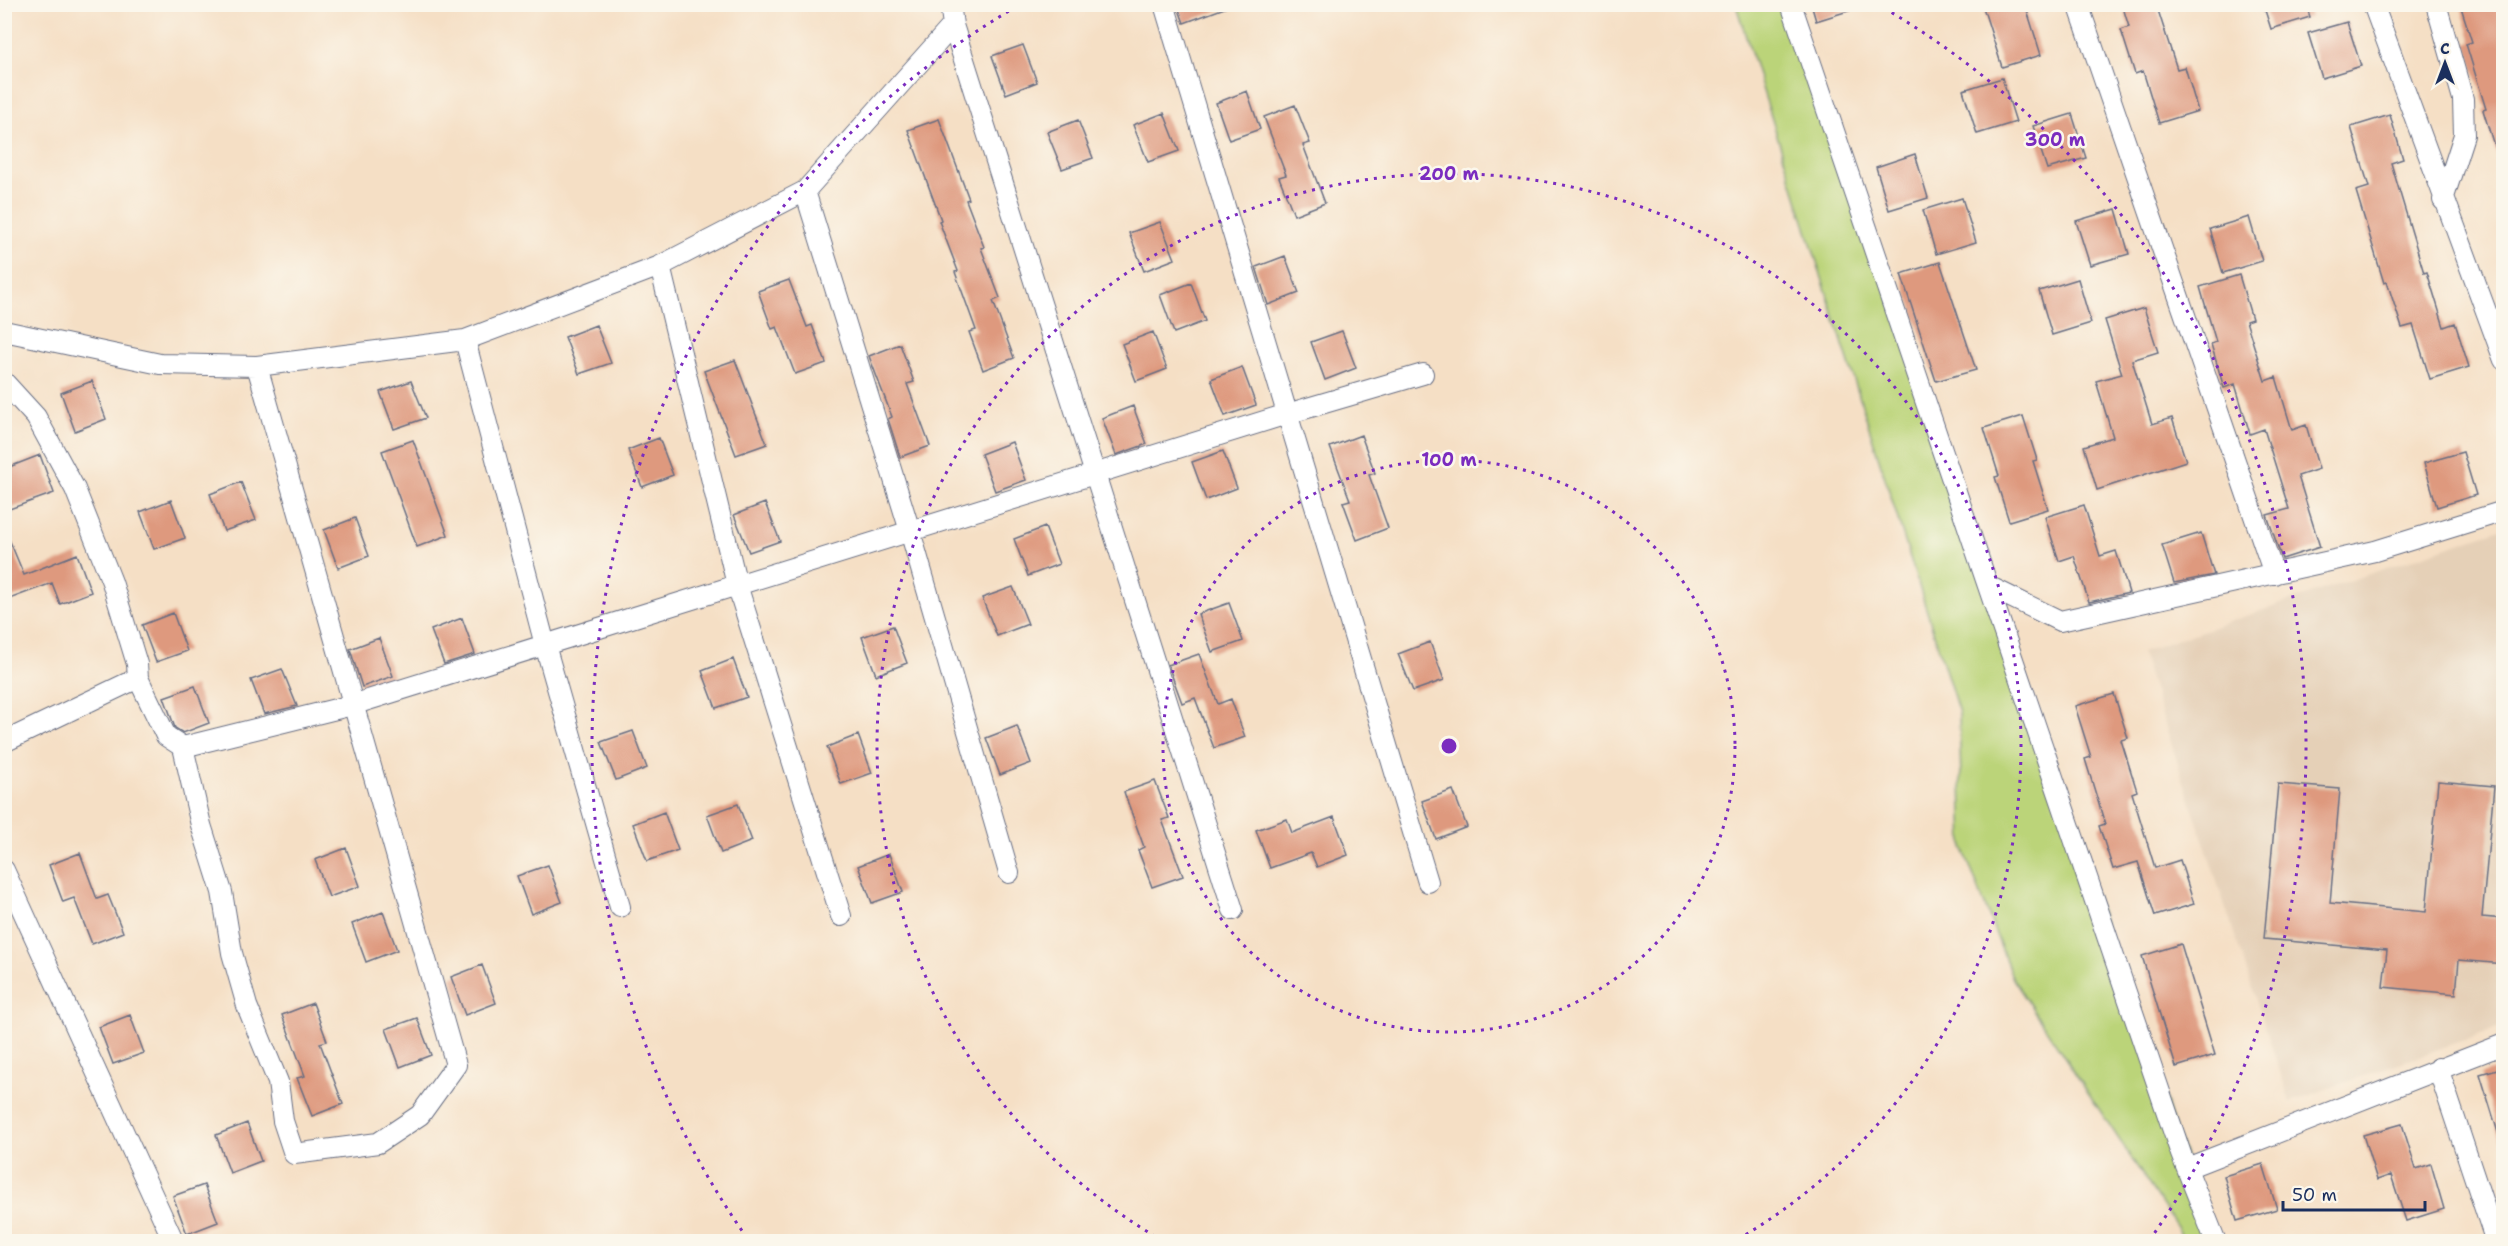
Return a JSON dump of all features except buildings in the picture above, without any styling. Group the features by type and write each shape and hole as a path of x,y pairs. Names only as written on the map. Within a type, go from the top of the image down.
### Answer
{"street":[{"path":"950,4 953,25 1233,910"},
{"path":"1164,4 1428,882"},
{"path":"1791,4 2187,1168 2216,1242"},
{"path":"2078,4 2274,574"},
{"path":"2373,4 2443,200 2504,360"},
{"path":"2436,4 2463,99 2464,135 2443,200"},
{"path":"4,331 160,364 257,366 465,340 660,266 805,191 953,25"},
{"path":"805,191 910,531 1009,873"},
{"path":"660,266 737,585 841,916"},
{"path":"465,340 545,645 620,907"},
{"path":"4,382 36,417 75,489 112,582 137,664 138,678 166,736 183,747 201,825 222,892 232,953 248,1006 278,1082 283,1120 294,1154 378,1143 420,1115 456,1065 257,366"},
{"path":"183,747 352,705 1287,414 1423,374"},
{"path":"1988,586 2060,621 2375,551 2504,511"},
{"path":"4,742 138,678"},
{"path":"4,870 174,1242"},
{"path":"2187,1168 2504,1044"},
{"path":"2438,1068 2496,1242"}],"shaded area":[{"path":"2503,528 2503,1026 2290,1102 2141,652"}],"green space":[{"path":"1736,5 1789,5 2214,1241 2183,1241 2179,1230 2013,979 1963,848 1959,713"}]}
